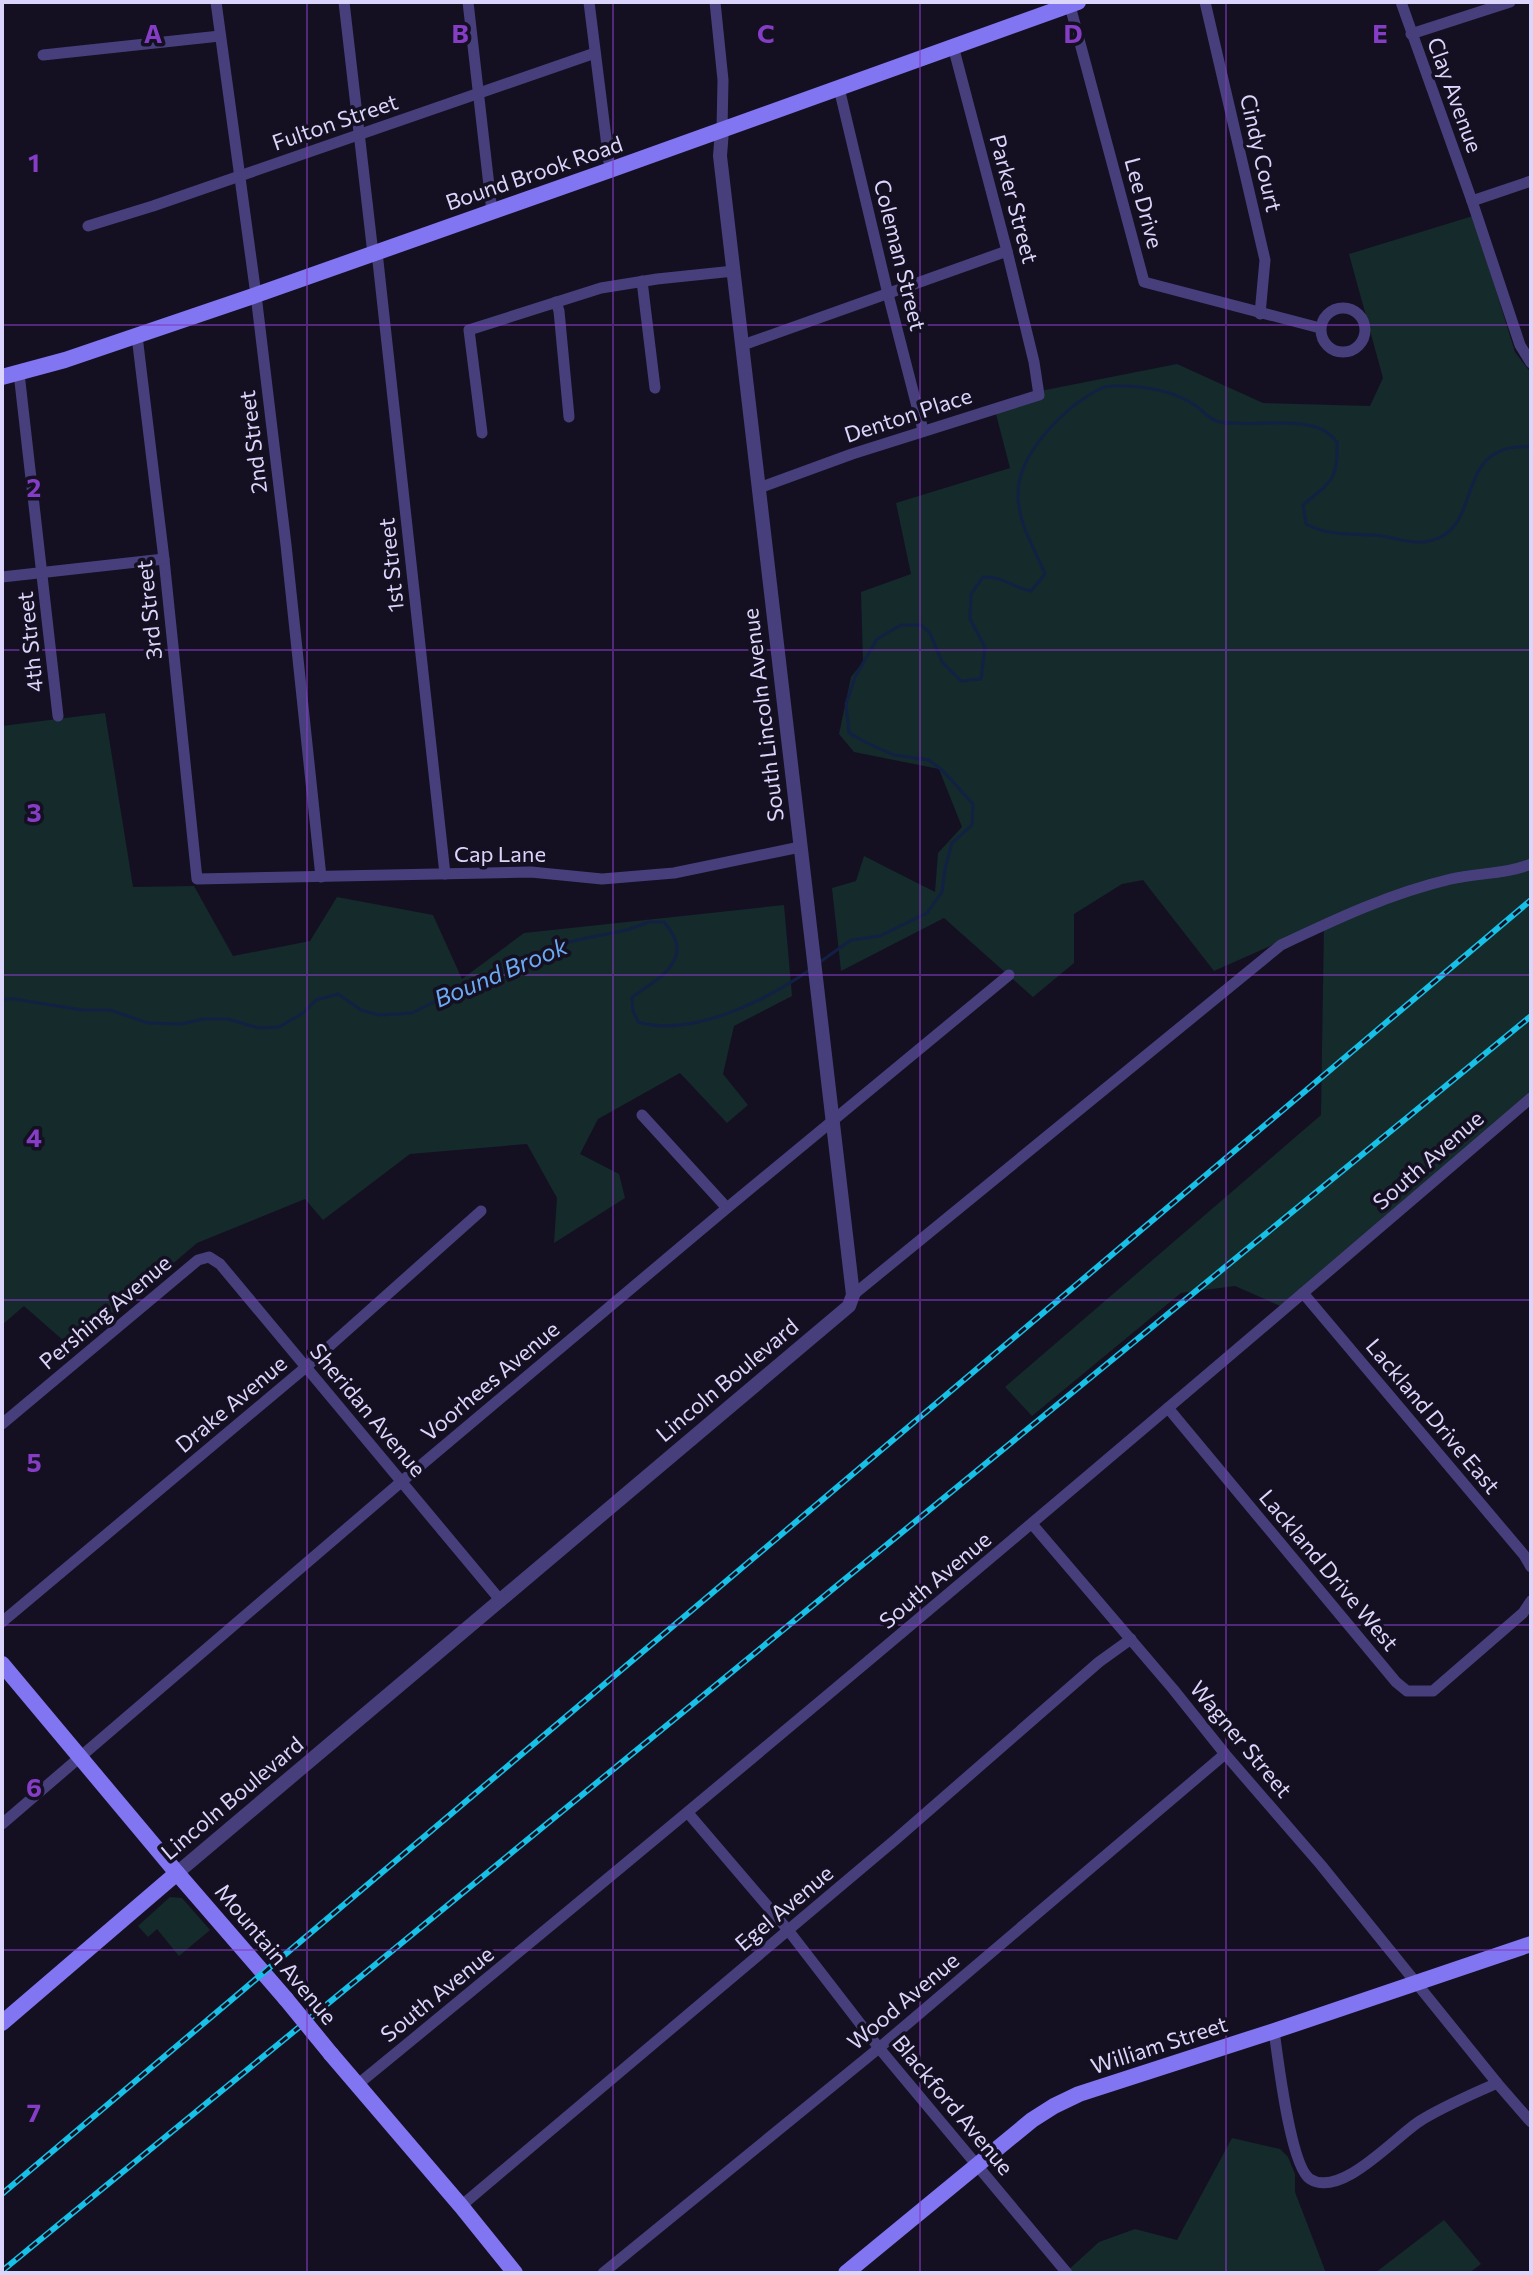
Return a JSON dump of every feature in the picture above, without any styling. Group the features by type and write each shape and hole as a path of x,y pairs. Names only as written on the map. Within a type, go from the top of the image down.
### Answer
{"main road":[{"name":"Bound Brook Road","path":"2,377 137,336 256,295 1072,3"},
{"name":"Mountain Avenue","path":"2,1664 515,2273"},
{"name":"Lincoln Boulevard","path":"2,2023 177,1873"},
{"name":"William Street","path":"846,2273 976,2164 1054,2106 1079,2094 1531,1944"}],"street":[{"name":"2nd Street","path":"216,2 256,295 321,877"},
{"name":"1st Street","path":"344,2 445,874"},
{"path":"468,2 492,212"},
{"path":"589,2 610,170"},
{"path":"715,2 723,80 722,130"},
{"name":"Cindy Court","path":"1205,2 1265,260 1260,314"},
{"name":"Clay Avenue","path":"1401,2 1520,345 1531,363"},
{"path":"1411,34 1510,2"},
{"name":"Lee Drive","path":"1072,3 1144,282 1320,328"},
{"path":"43,55 220,36"},
{"name":"Parker Street","path":"953,46 1034,362"},
{"name":"Fulton Street","path":"88,226 595,53"},
{"name":"Coleman Street","path":"839,88 923,430"},
{"name":"South Lincoln Avenue","path":"722,130 720,156 853,1295"},
{"path":"1472,201 1531,181"},
{"path":"743,345 1007,251"},
{"path":"482,433 469,330 601,288 734,271"},
{"path":"642,281 655,388"},
{"path":"556,302 569,417"},
{"path":"1343,308 1361,317 1365,330 1356,348 1343,352 1330,348 1323,341 1320,328 1330,312 1343,308"},
{"name":"3rd Street","path":"137,336 197,879"},
{"name":"Denton Place","path":"759,488 923,430 1039,395 1034,362"},
{"name":"4th Street","path":"19,373 58,716"},
{"path":"2,577 164,559"},
{"name":"Cap Lane","path":"197,879 531,872 602,879 674,873 800,847"},
{"name":"Lincoln Boulevard","path":"177,1873 849,1306 853,1295 1281,945 1397,895 1451,879 1531,864"},
{"name":"Voorhees Avenue","path":"2,1824 401,1482 1009,975"},
{"name":"South Avenue","path":"357,2085 1032,1524 1531,1098"},
{"path":"642,1115 727,1208"},
{"name":"Drake Avenue","path":"2,1622 306,1367 481,1211"},
{"name":"Sheridan Avenue","path":"198,1260 209,1257 220,1264 501,1601"},
{"name":"Pershing Avenue","path":"2,1424 198,1260"},
{"name":"Lackland Drive East","path":"1303,1293 1531,1567"},
{"name":"Lackland Drive West","path":"1168,1408 1396,1682 1407,1691 1433,1691 1523,1613 1531,1601"},
{"name":"Wagner Street","path":"1032,1524 1321,1865 1531,2122"},
{"name":"Egel Avenue","path":"461,2206 895,1840 1099,1662 1131,1639"},
{"name":"Wood Avenue","path":"603,2273 879,2048 1225,1754"},
{"name":"Blackford Avenue","path":"688,1813 788,1930 879,2048 1067,2273"},
{"path":"1274,2031 1292,2138 1299,2162 1309,2179 1334,2181 1355,2173 1423,2119 1497,2083"}],"green space":[{"path":"1473,216 1515,352 1531,373 1531,1103 1287,1309 1235,1286 1181,1293 1032,1416 1005,1387 1321,1115 1324,922 1214,971 1143,880 1122,884 1074,914 1074,963 1033,997 944,918 841,971 832,888 856,881 864,856 935,892 938,853 962,827 939,769 854,752 839,734 851,677 863,662 861,592 911,574 896,503 1010,468 996,414 1025,394 1177,364 1263,403 1370,406 1383,378 1349,254"},
{"path":"105,713 133,887 194,886 233,956 310,941 337,897 433,915 462,979 524,933 784,905 792,996 734,1026 723,1074 748,1105 727,1123 680,1073 598,1119 580,1154 619,1174 625,1198 554,1243 557,1198 527,1144 410,1154 323,1220 305,1199 197,1243 73,1349 24,1306 2,1325 2,726"},
{"path":"170,1897 182,1898 210,1930 179,1956 157,1929 148,1937 138,1926"},
{"path":"1232,2138 1280,2149 1288,2157 1295,2174 1295,2192 1326,2273 1065,2273 1099,2242 1135,2229 1177,2240"},
{"path":"1444,2220 1481,2264 1469,2273 1375,2273"}],"waterway":[{"name":"Bound Brook","path":"820,962 851,940 880,936 927,913 942,892 952,843 972,825 973,804 929,760 894,755 849,733 846,704 855,677 877,639 901,625 921,625 930,633 942,662 961,681 981,679 985,647 970,619 971,594 983,577 1031,591 1045,574 1021,515 1018,494 1020,478 1035,446 1074,406 1105,387 1135,387 1180,397 1220,422 1301,424 1323,430 1337,442 1336,465 1331,479 1303,505 1306,524 1330,532 1410,541 1433,540 1449,531 1459,518 1479,470 1490,457 1506,449 1531,447"},
{"name":"Bound Brook","path":"2,999 82,1010 110,1010 148,1023 181,1024 203,1019 228,1019 258,1028 279,1027 303,1013 316,1000 338,994 361,1010 379,1015 412,1013 469,991 542,950 649,922 664,922 674,937 677,949 671,966 632,997 638,1022 659,1026 682,1025 728,1013 773,993 811,969"}],"railway":[{"path":"2,2194 1531,900"},
{"path":"2,2271 1531,1016"}]}
